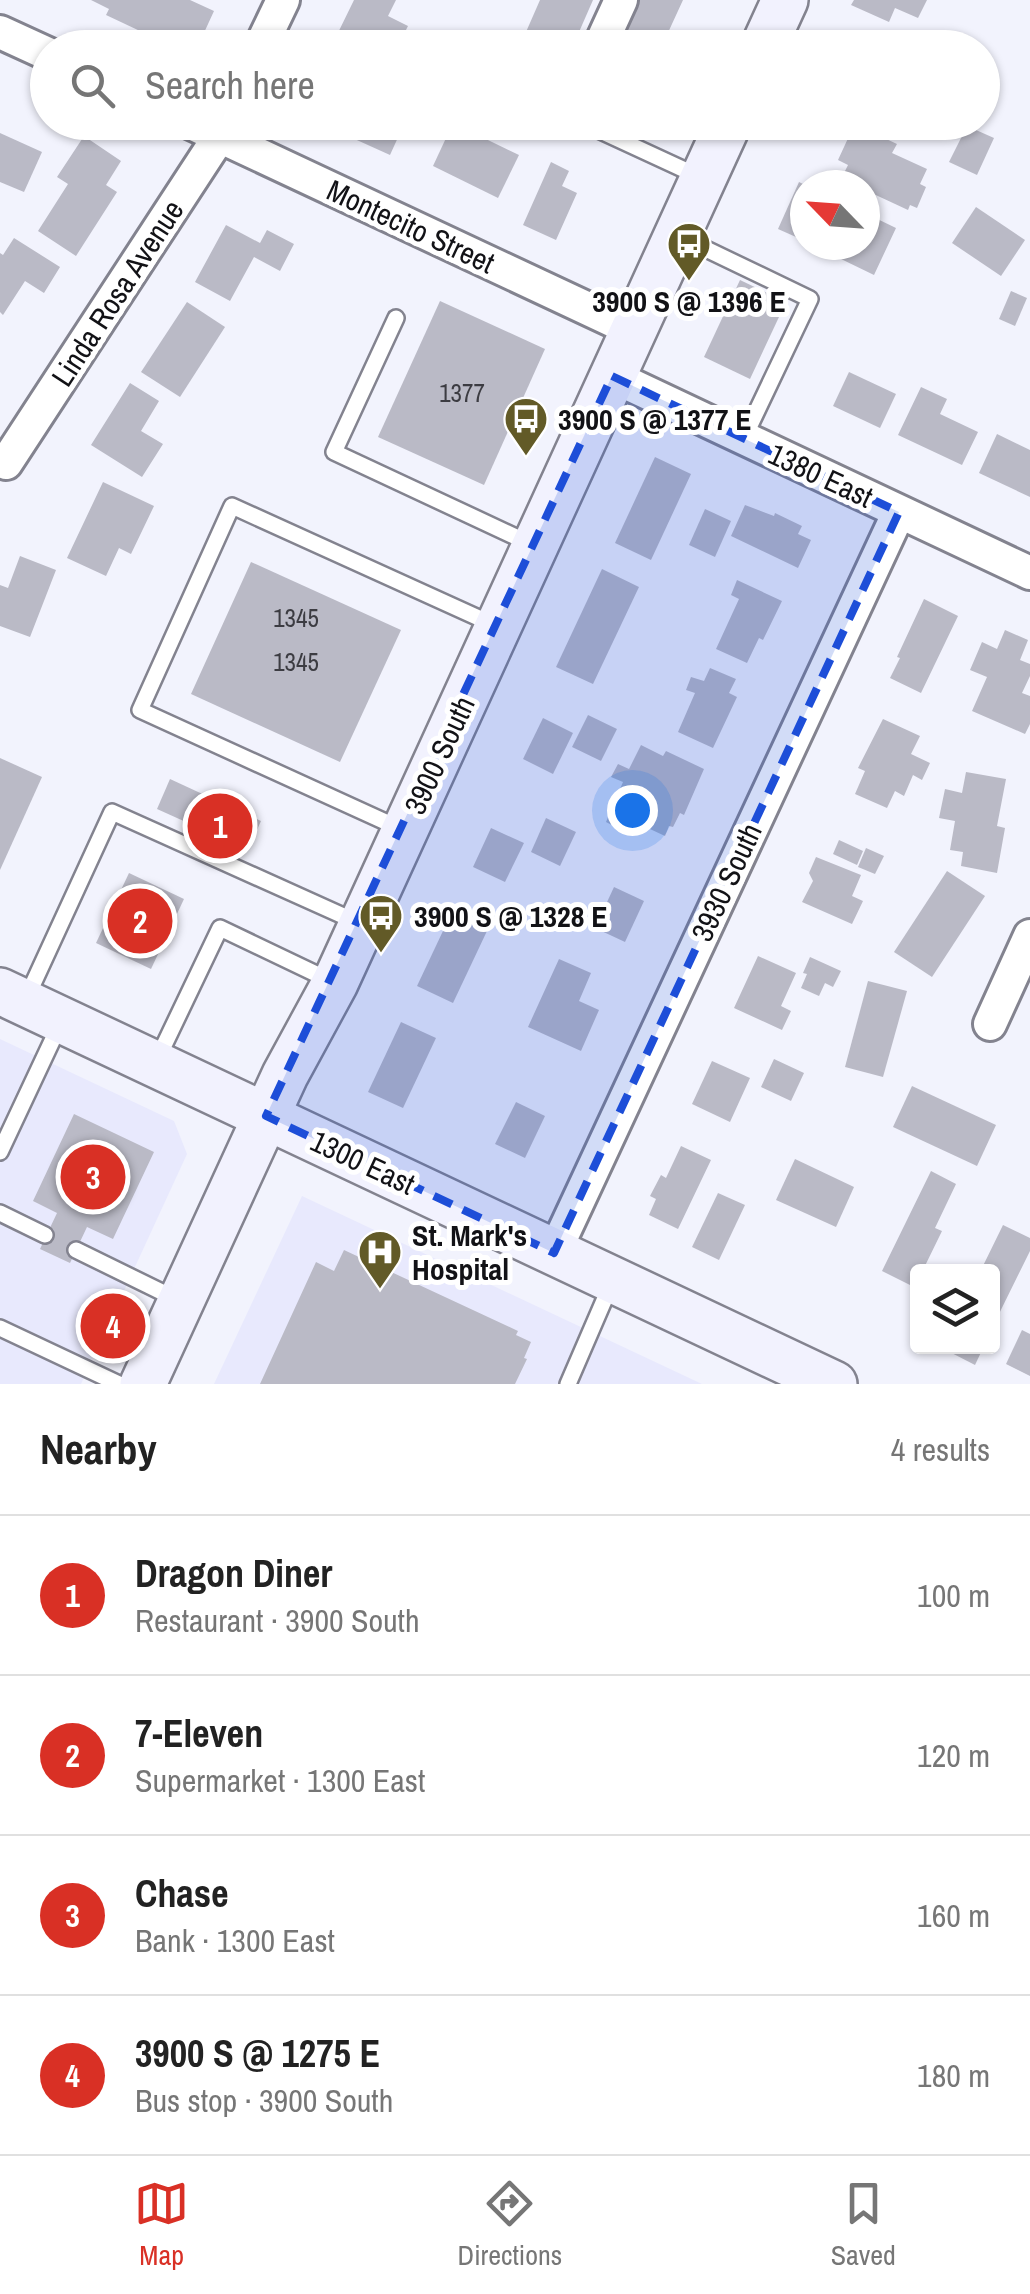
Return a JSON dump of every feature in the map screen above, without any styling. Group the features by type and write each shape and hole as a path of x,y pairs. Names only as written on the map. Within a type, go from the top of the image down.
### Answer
{"main road":[{"path":"772,30 786,0"},
{"name":"3900 South","path":"143,1384 285,1074 335,983 721,140"},
{"name":"1300 East","path":"29,1005 834,1384"}],"street":[{"path":"268,30 282,0"},
{"path":"607,30 621,0"},
{"path":"0,32 30,46"},
{"name":"Linda Rosa Avenue","path":"3,461 203,140"},
{"name":"Montecito Street","path":"238,140 633,330"},
{"name":"1380 East","path":"612,376 1030,573"},
{"name":"3930 South","path":"554,1253 899,512"},
{"path":"990,1024 1030,936"}],"lane":[{"path":"620,140 703,178"},
{"path":"677,236 810,299 744,438"},
{"path":"396,318 334,452 535,545"},
{"path":"404,831 140,710 232,506 498,626"},
{"path":"0,1152 29,1005 112,812 361,924"},
{"path":"155,1064 220,928 335,983"},
{"path":"0,1213 45,1235"},
{"path":"76,1250 181,1301"},
{"path":"568,1384 613,1280"},
{"path":"0,1328 118,1384"}],"highlighted area":[{"path":"612,376 899,512 554,1253 266,1116"}],"shaded area":[{"path":"0,1039 174,1121 187,1154 81,1384 0,1384"},
{"name":"St. Mark's Hospital","path":"302,1196 702,1384 214,1384"}],"building":[{"path":"91,0 190,0 214,11 205,30 138,30 106,15 109,9"},
{"path":"354,0 396,0 388,16 408,26 406,30 339,30"},
{"path":"540,0 593,0 580,30 527,30"},
{"path":"637,0 683,0 669,30 623,30"},
{"path":"854,0 927,0 918,18 895,8 889,22 851,5"},
{"path":"0,133 42,152 24,192 0,182"},
{"path":"81,140 90,140 121,161 106,185 117,192 76,256 38,231 68,184 57,177"},
{"path":"357,140 397,140 390,155"},
{"path":"445,140 488,140 519,155 498,198 433,166"},
{"path":"847,140 888,140 897,144 892,153 927,169 920,184 926,187 917,208 910,205 908,210 880,197 880,170 846,170 848,165 838,160"},
{"path":"960,140 993,140 977,175 949,162"},
{"path":"551,162 569,171 562,186 577,193 556,240 523,225"},
{"path":"790,202 790,234 778,229"},
{"path":"976,207 1025,240 1001,276 952,243"},
{"path":"880,220 896,228 874,275 843,260 880,260"},
{"path":"226,225 260,243 267,230 294,244 280,271 254,257 230,301 195,282"},
{"path":"14,238 60,267 44,293 25,281 3,315 0,253 3,255"},
{"path":"740,280 786,302 750,379 704,357"},
{"path":"1011,291 1027,298 1015,326 999,319"},
{"path":"440,301 545,349 484,485 378,437"},
{"path":"187,302 225,327 180,397 141,372"},
{"path":"849,372 896,394 880,428 833,406"},
{"path":"130,383 159,401 141,431 163,444 142,477 91,445"},
{"path":"921,387 947,399 940,414 978,432 962,465 898,435"},
{"path":"997,434 1030,450 1030,497 979,473"},
{"path":"655,457 691,474 651,560 615,543"},
{"path":"103,482 154,506 131,554 119,548 106,576 67,558"},
{"path":"745,505 802,526 798,534 811,540 798,568 731,536"},
{"path":"705,509 731,521 715,557 689,545"},
{"path":"20,556 56,570 30,637 0,626 0,585 8,588"},
{"path":"251,562 401,630 340,762 191,694"},
{"path":"602,569 639,587 593,684 556,667"},
{"path":"737,580 782,601 747,663 716,649 739,599 731,595"},
{"path":"924,599 958,616 921,693 890,678"},
{"path":"1005,630 1028,640 1020,660 1030,664 1030,676 1022,693 1030,696 1030,724 1025,734 972,711 987,677 970,670 982,642 997,649"},
{"path":"710,668 736,679 729,693 737,697 713,748 678,732 695,693 686,690 691,677 704,681"},
{"path":"588,715 617,729 601,761 572,747"},
{"path":"543,718 573,733 553,774 523,759"},
{"path":"883,719 920,736 911,754 930,763 922,780 913,775 904,796 895,791 887,808 855,794 865,771 858,768"},
{"path":"641,745 663,756 666,751 704,769 684,815 680,813 665,836 637,823 631,835 606,822 623,782 611,777 618,764 629,769"},
{"path":"0,758 42,777 0,870"},
{"path":"966,772 1006,779 997,826 1005,828 997,873 961,866 963,852 950,850 955,821 939,818 945,789 962,793"},
{"path":"170,779 261,821 248,850 157,809"},
{"path":"546,818 576,832 560,866 531,852"},
{"path":"491,828 524,843 505,882 473,867"},
{"path":"839,840 863,851 857,865 833,854"},
{"path":"866,848 884,856 875,874 858,867"},
{"path":"816,857 861,875 852,896 863,901 852,924 802,902 813,881 809,873"},
{"path":"947,871 985,896 932,977 894,952"},
{"path":"129,873 184,899 151,969 96,943"},
{"path":"614,887 644,901 625,942 595,928"},
{"path":"451,914 487,931 453,1003 417,986"},
{"path":"758,956 796,973 781,1006 791,1011 782,1030 734,1008"},
{"path":"810,957 841,971 833,987 825,983 819,996 801,988"},
{"path":"559,959 591,973 579,1001 599,1010 581,1051 528,1027"},
{"path":"868,981 907,991 883,1077 845,1067"},
{"path":"401,1022 436,1038 403,1108 368,1092"},
{"path":"774,1059 804,1073 791,1101 761,1087"},
{"path":"712,1061 750,1078 730,1122 692,1104"},
{"path":"912,1086 996,1125 977,1166 893,1127"},
{"path":"516,1102 545,1116 525,1158 495,1144"},
{"path":"74,1114 154,1152 113,1239 87,1227 70,1263 40,1249 57,1213 33,1201"},
{"path":"681,1146 711,1160 678,1229 649,1215 656,1199 650,1196 661,1175 666,1178"},
{"path":"795,1159 854,1187 836,1227 776,1200"},
{"path":"931,1171 956,1184 935,1228 942,1231 926,1264 910,1264 910,1285 882,1271"},
{"path":"718,1193 745,1205 719,1260 692,1247"},
{"path":"1003,1225 1030,1238 1030,1251 1000,1312 1000,1264 984,1264"},
{"path":"344,1250 518,1331 516,1335 531,1342 515,1384 260,1384 316,1262 334,1271"},
{"path":"1022,1330 1030,1334 1030,1376 1006,1364"},
{"path":"954,1354 980,1354 975,1365"}],"place":[{"name":"3900 S @ 1396 E","path":"689,282"},
{"name":"3900 S @ 1377 E","path":"526,457"},
{"name":"Dragon Diner","path":"220,826"},
{"name":"7-Eleven","path":"140,921"},
{"name":"3900 S @ 1328 E","path":"381,954"},
{"name":"Chase","path":"93,1177"},
{"name":"St. Mark's Hospital","path":"380,1290"},
{"name":"3900 S @ 1275 E","path":"113,1326"}]}
